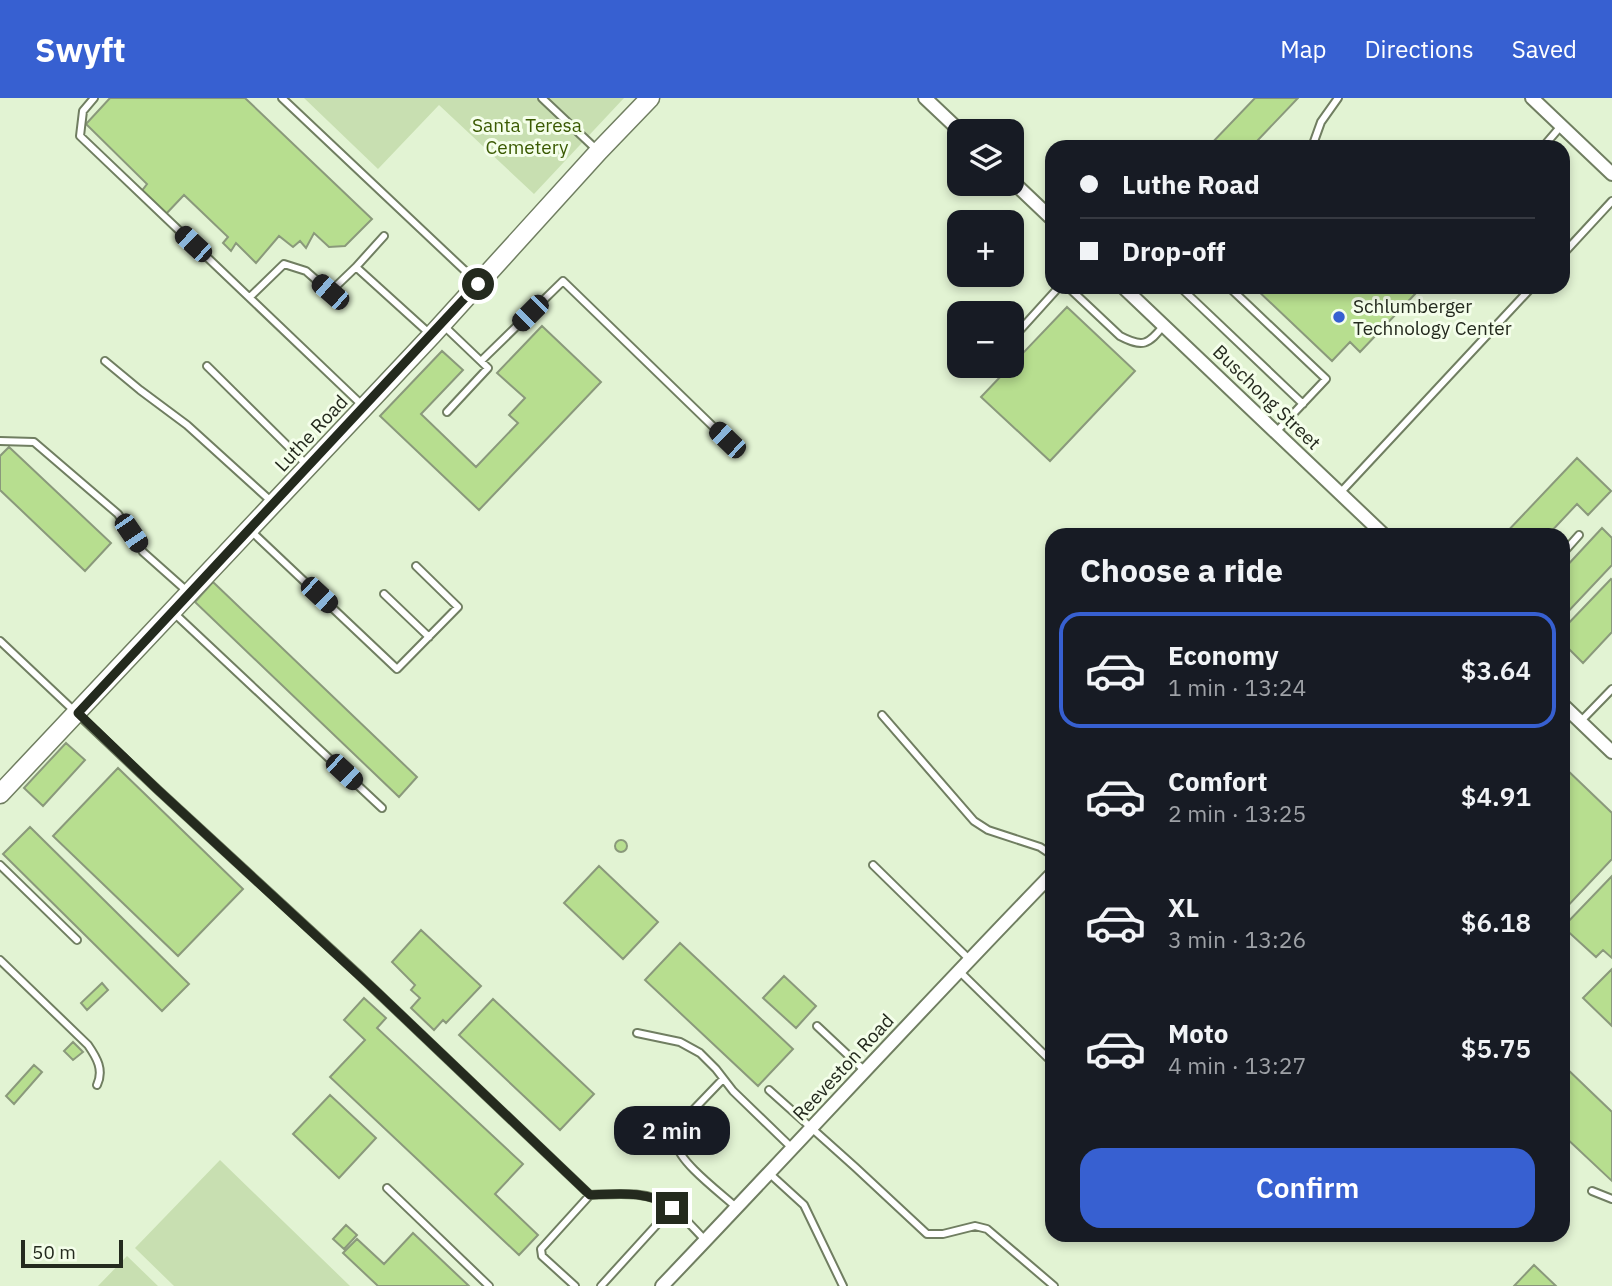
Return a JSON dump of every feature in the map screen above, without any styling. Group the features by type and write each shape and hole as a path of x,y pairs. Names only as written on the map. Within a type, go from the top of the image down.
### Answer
{"street":[{"name":"Luthe Road","path":"0,794 365,407 650,98"},
{"path":"925,98 947,119"},
{"path":"1532,98 1612,174"},
{"path":"1024,192 1045,212"},
{"name":"Buschong Street","path":"1131,294 1376,528"},
{"path":"1570,712 1612,752"},
{"name":"Reeveston Road","path":"662,1286 770,1174 958,970 1045,881"}],"lane":[{"path":"94,98 83,110 80,136 365,407"},
{"path":"282,98 478,284"},
{"path":"542,98 599,151"},
{"path":"1314,140 1321,121 1338,98"},
{"path":"1549,140 1561,126"},
{"path":"1570,246 1612,201"},
{"path":"250,297 284,264 306,271 330,292 384,236"},
{"path":"356,267 488,368 447,412"},
{"path":"481,361 563,281 727,440"},
{"path":"1024,326 1053,294"},
{"path":"1075,294 1120,336 1136,343 1152,339 1164,325"},
{"path":"1187,294 1303,404"},
{"path":"1236,294 1326,379 1276,432"},
{"path":"1340,494 1526,294"},
{"path":"105,361 187,425 273,504"},
{"path":"207,366 308,467"},
{"path":"0,441 34,442 118,514 143,552 189,594"},
{"path":"250,529 397,669 458,607 416,566"},
{"path":"1570,545 1579,535"},
{"path":"384,594 429,637"},
{"path":"172,612 382,808"},
{"path":"0,641 387,1001 590,1195 647,1196 669,1205 706,1241"},
{"path":"1580,722 1612,689"},
{"path":"882,715 974,821 988,830 1045,850"},
{"path":"0,865 77,940"},
{"path":"873,865 970,959"},
{"path":"0,960 88,1045 100,1071 97,1085"},
{"path":"958,970 1045,1055"},
{"path":"817,1026 865,1071"},
{"path":"637,1034 680,1042 700,1054 747,1106 793,1149"},
{"path":"723,1079 676,1128 677,1146 682,1158 737,1208"},
{"path":"769,1090 928,1234 943,1234 975,1226 987,1229 1054,1286"},
{"path":"770,1174 804,1205 843,1286"},
{"path":"387,1188 489,1286"},
{"path":"1592,1191 1612,1199"},
{"path":"575,1286 542,1256 541,1249 590,1195"},
{"path":"601,1286 672,1208"}],"green space":[{"name":"Santa Teresa Cemetery","path":"304,98 624,98 534,194 439,105 378,169"},
{"path":"220,1160 350,1286 174,1286 135,1248"},
{"path":"127,1256 158,1286 98,1286"}],"building":[{"path":"110,98 245,98 372,219 345,246 329,247 314,233 306,248 300,241 293,247 279,236 256,263 236,243 231,251 223,243 228,237 184,195 165,215 141,192 147,184 86,124"},
{"path":"1255,98 1298,98 1258,140 1215,140"},
{"name":"Schlumberger Technology Center","path":"1261,294 1415,294 1360,352 1350,342 1332,361"},
{"path":"1067,307 1135,371 1050,461 981,397 999,378 1024,378 1024,352"},
{"path":"542,326 601,382 479,510 380,416 442,351 463,370 421,414 476,467 518,423 509,415 525,398 497,373"},
{"path":"9,447 111,543 85,571 0,490 0,456"},
{"path":"1577,458 1611,491 1588,515 1577,504 1554,528 1511,528"},
{"path":"1602,528 1612,538 1612,565 1570,610 1570,562"},
{"path":"1611,579 1612,632 1583,663 1570,650 1570,622"},
{"path":"213,582 417,777 399,797 195,602"},
{"path":"66,743 85,760 43,806 24,788"},
{"path":"118,768 243,889 178,956 53,836"},
{"path":"1570,773 1612,813 1612,859 1570,904"},
{"path":"30,827 189,984 162,1011 3,854"},
{"path":"616,841 626,841 626,851 616,851"},
{"path":"599,866 658,922 623,959 564,903"},
{"path":"1612,876 1612,958 1603,950 1596,957 1570,933 1570,920"},
{"path":"421,930 481,986 446,1023 443,1020 434,1030 411,1008 420,998 411,990 415,985 392,962"},
{"path":"680,943 793,1049 758,1086 645,980"},
{"path":"1612,969 1612,1026 1583,998"},
{"path":"784,976 816,1006 796,1028 763,998"},
{"path":"102,983 108,990 87,1010 81,1003"},
{"path":"364,998 386,1018 377,1028 523,1164 495,1194 538,1235 519,1255 330,1077 365,1040 344,1020"},
{"path":"493,999 594,1094 560,1130 459,1035"},
{"path":"73,1042 83,1052 73,1060 64,1051"},
{"path":"34,1065 42,1072 14,1104 6,1096"},
{"path":"1570,1072 1612,1112 1612,1181 1570,1142"},
{"path":"330,1095 376,1138 339,1178 293,1134"},
{"path":"346,1225 357,1235 344,1249 333,1239"},
{"path":"413,1233 469,1286 378,1286 343,1253 357,1239 384,1264"},
{"path":"1534,1265 1556,1286 1514,1286"}],"place":[{"name":"Schlumberger Technology Center","path":"1339,317"}],"route":[{"path":"478,284 78,713 590,1195 647,1196 672,1208"}]}
